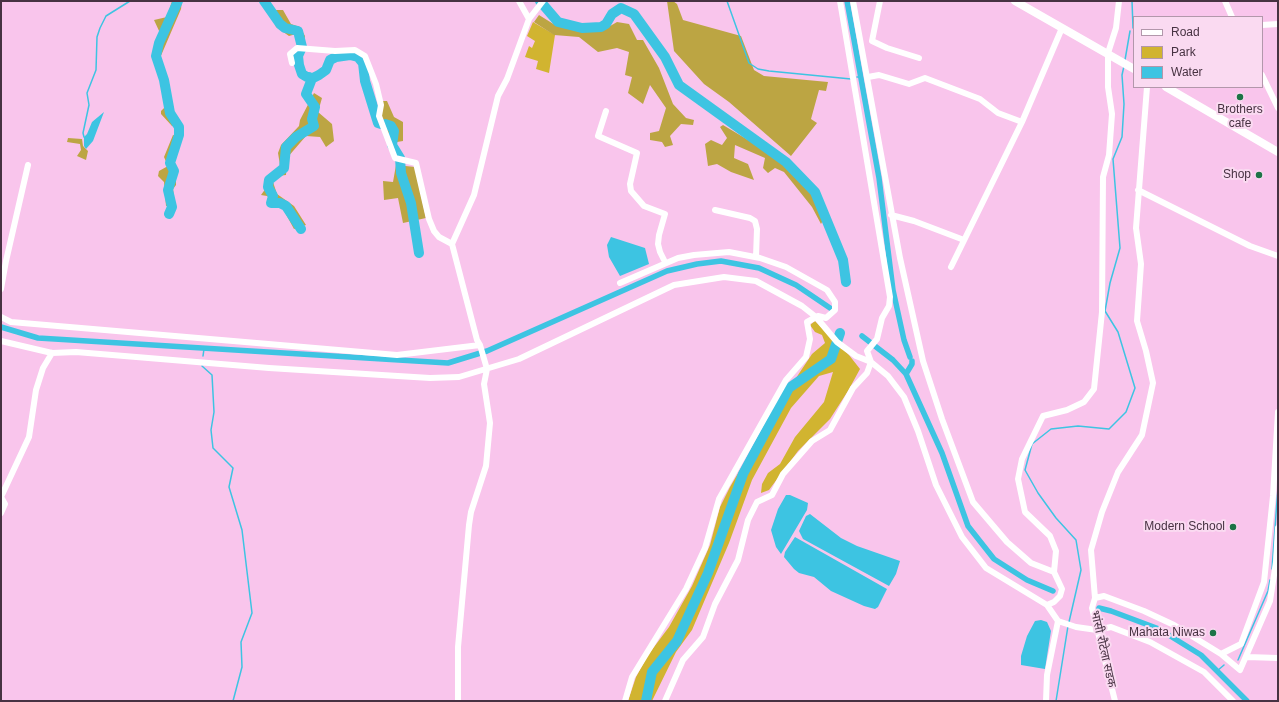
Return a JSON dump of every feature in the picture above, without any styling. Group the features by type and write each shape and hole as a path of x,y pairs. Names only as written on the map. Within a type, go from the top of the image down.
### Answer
{"highway":[{"path":"1015,1 1133,68"},
{"path":"1168,88 1278,152"}],"street":[{"path":"519,1 529,19"},
{"path":"458,701 458,647 469,525 471,512 486,466 490,423 484,384 486,367 477,340 452,244 474,195 498,96 507,79 529,19 542,1"},
{"path":"665,701 683,660 703,636 715,604 738,560 748,520 757,502 772,496 783,474 812,441 830,430 853,388 867,372 871,362 868,351 876,342 882,318 889,306 890,297 840,1"},
{"path":"854,1 892,215 923,361 942,419 974,502 1007,542 1031,563 1054,572"},
{"path":"880,1 872,41 887,48 919,58"},
{"path":"1047,605 1054,602 1060,596 1062,589 1054,572 1056,551 1050,536 1025,512 1018,479 1022,459 1043,416 1066,410 1084,402 1094,389 1102,312 1103,177 1109,155 1112,114 1108,87 1110,55 1116,28 1119,1"},
{"path":"1226,1 1232,16"},
{"path":"1263,25 1278,24"},
{"path":"951,267 1022,122 1062,28"},
{"path":"292,63 290,54 293,50 298,48 335,51 355,50 365,56 376,84 380,105 379,116 388,141 400,160 413,162 418,166 429,219 434,231 439,237 452,244"},
{"path":"868,77 879,75 909,84 924,78 980,99 998,113 1022,122"},
{"path":"1263,77 1278,108"},
{"name":"भांसी रौटेला सडक","path":"1116,701 1092,608 1095,598 1091,550 1102,512 1118,472 1142,435 1153,383 1146,351 1137,321 1141,264 1136,228 1147,88"},
{"path":"606,111 598,136 637,153 630,188 644,206 664,214 658,244 665,262"},
{"path":"1,289 28,165"},
{"path":"1138,190 1250,246 1278,256"},
{"path":"715,210 750,218 755,221 757,229 756,257"},
{"path":"892,215 914,221 964,240"},
{"path":"620,283 665,262 678,258 729,252 756,257 800,274 828,290 835,302 835,310 826,318 816,317 807,322 810,339 806,357 786,380 719,499 705,548 686,589 636,671 625,701"},
{"path":"1,341 52,353 84,353 269,368 430,378 459,377 486,367 520,359 674,285 724,277 756,281 802,306 816,317 837,342 856,356 871,362 888,376 904,397 918,431 936,485 962,537 986,568 1047,605 1058,621 1076,627 1097,630 1111,628 1150,642 1204,672 1233,701"},
{"path":"1,317 11,322 397,355 481,349"},
{"path":"1,513 5,504 1,497 29,438 36,390 43,368 52,353"},
{"path":"1221,654 1241,644 1264,582 1278,412"},
{"path":"1095,598 1104,596 1144,611 1174,625 1221,654 1240,670 1247,657 1270,601 1276,581 1278,528"},
{"path":"1269,533 1278,533"},
{"path":"1046,701 1047,675 1058,621"},
{"path":"1247,657 1278,658"}],"green space":[{"path":"533,22 555,35 549,73 536,69 538,61 525,57 529,46 532,48 535,41 527,36"},
{"path":"815,321 849,355 860,369 830,419 798,451 769,490 761,493 762,484 768,473 780,464 795,437 824,402 833,372 819,376 791,408 752,480 729,543 692,630 676,652 652,701 628,701 636,677 648,655 669,627 692,586 710,545 720,507 730,487 775,410 800,372 812,354 825,343 822,335 815,332 810,325"}],"shaded area":[{"path":"172,1 182,1 181,9 160,58 162,70 157,72 153,55 156,39 160,33 154,20 167,17"},
{"path":"667,1 673,1 677,4 683,20 741,36 754,70 764,76 828,82 826,91 819,90 811,119 817,123 791,156 729,102 704,84 674,51"},
{"path":"271,10 283,10 291,24 300,27 305,36 304,44 298,45 296,34 289,36 276,27"},
{"path":"539,15 555,25 580,32 605,29 617,22 629,24 637,40 643,40 659,68 673,104 686,118 694,120 693,125 681,124 670,136 673,145 665,147 662,142 650,140 650,133 659,131 666,108 650,85 643,104 628,93 632,77 625,75 629,52 617,48 598,52 579,37 554,35 534,22"},
{"path":"314,93 322,98 318,112 332,124 334,141 326,147 320,137 306,136 287,158 286,175 277,176 273,182 277,194 294,206 306,225 294,229 282,207 267,196 261,195 266,188 264,180 279,169 280,165 278,153 281,145 299,126 300,120"},
{"path":"383,101 387,101 394,117 403,122 403,141 391,143 381,115"},
{"path":"166,106 170,106 172,113 176,116 181,128 172,126 161,114 161,111"},
{"path":"723,125 790,165 805,177 824,218 821,224 812,207 784,172 775,168 768,173 763,168 765,158 735,145 734,158 748,164 754,180 731,172 717,164 708,166 705,144 711,140 722,145 727,138 720,127"},
{"path":"173,135 180,137 172,162 176,172 176,185 173,189 175,205 166,206 164,182 158,176 159,171 168,166 164,157"},
{"path":"68,138 82,139 83,146 88,151 86,160 77,156 81,150 80,144 67,142"},
{"path":"396,165 415,167 426,218 403,223 398,198 384,200 383,181 393,182"}],"water":[{"path":"104,112 93,141 86,149 84,146 84,137 87,134 92,122"},
{"path":"611,237 645,248 649,264 620,276 609,257 607,245"},
{"path":"786,495 790,495 808,503 807,510 781,554 776,547 771,530 778,509"},
{"path":"810,514 841,538 857,546 900,561 896,574 889,586 803,539 799,531 806,516"},
{"path":"795,537 887,589 878,607 875,609 864,606 831,591 814,577 799,573 794,569 784,557 785,552"},
{"path":"1041,620 1047,622 1051,631 1045,669 1021,665 1021,656 1027,636 1035,621"}],"waterway":[{"path":"84,137 83,133 89,105 87,93 96,70 97,37 100,28 106,16 130,1"},
{"path":"169,214 172,207 168,190 174,171 170,163 179,135 179,127 170,113 164,80 156,56 159,43 178,1"},
{"path":"264,1 280,24 285,28 298,31 302,47 298,56 299,65 302,74 307,77 313,78 319,75 326,70 330,60 336,57 350,55 358,57 363,63 365,81 378,123 381,124"},
{"path":"540,1 558,22 582,28 601,27 606,24 612,14 621,8 634,14 665,57 679,85 786,162 815,192 843,260 846,282"},
{"path":"727,1 749,63 758,69 851,79"},
{"path":"847,1 879,178 893,290 904,340 910,357"},
{"path":"1132,1 1133,28"},
{"path":"1125,60 1130,31"},
{"path":"1069,622 1081,570 1076,540 1056,518 1038,493 1025,470 1032,444 1051,429 1078,426 1109,429 1126,412 1135,388 1118,332 1105,311 1110,283 1120,248 1113,159 1122,137 1124,104 1122,75 1124,66"},
{"path":"301,229 286,206 280,203 271,203 273,196 268,187 269,180 284,168 286,147 296,137 314,126 312,119 315,107 306,94 311,81 309,77"},
{"path":"385,124 391,126 394,131 392,145 400,158 401,173 411,203 419,253"},
{"path":"1,327 38,338 448,363 487,351 667,271 697,264 721,261 759,268 796,285 830,308"},
{"path":"646,701 652,672 677,641 708,573 743,474 789,388 831,359 840,333"},
{"path":"862,336 893,360 906,374 942,453 968,526 994,559 1027,580 1053,591"},
{"path":"203,356 204,349"},
{"path":"906,374 912,364 912,361"},
{"path":"202,366 212,375 214,412 211,430 213,448 233,468 229,487 242,530 252,613 241,642 242,667 233,701"},
{"path":"1272,569 1278,487"},
{"path":"1238,660 1268,591 1270,580"},
{"path":"1099,608 1159,629 1201,655 1247,701"},
{"path":"1056,701 1068,626"},
{"path":"1217,671 1224,665"}],"place":[{"name":"Brothers cafe","path":"1240,97"},
{"name":"Shop","path":"1259,175"},
{"name":"Modern School","path":"1233,527"},
{"name":"Mahata Niwas","path":"1213,633"}]}
